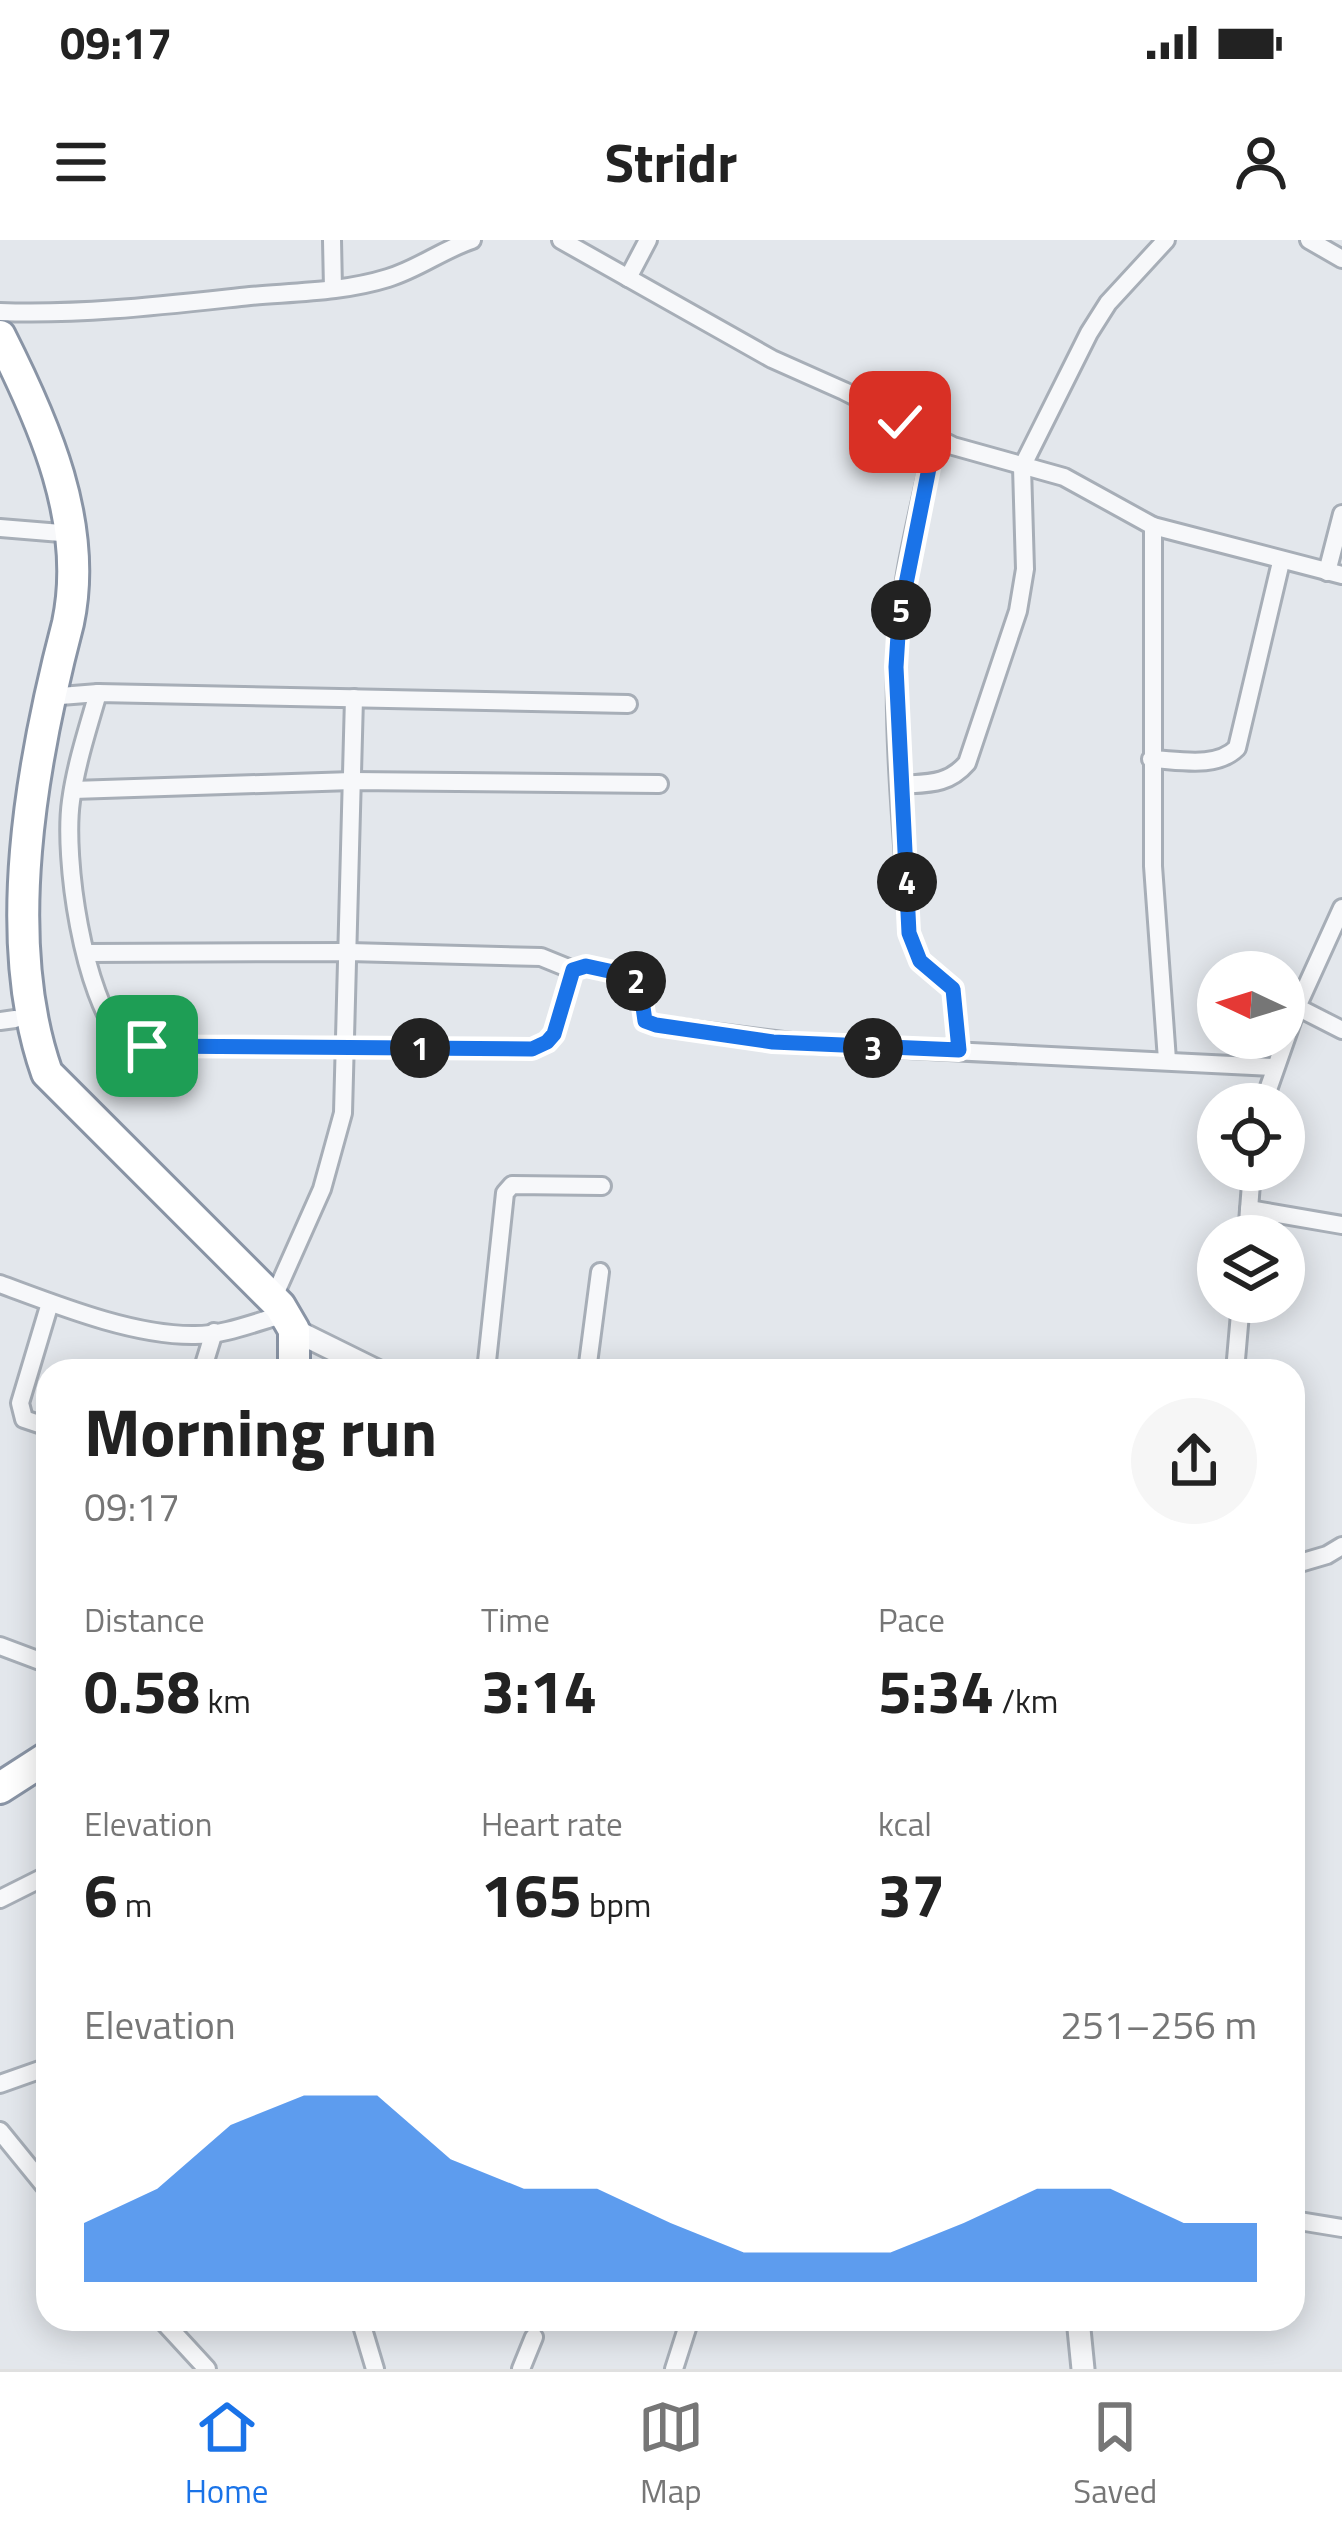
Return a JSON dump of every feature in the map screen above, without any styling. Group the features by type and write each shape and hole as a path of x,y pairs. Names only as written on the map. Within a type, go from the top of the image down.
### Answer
{"highway":[{"path":"0,336 38,420 73,534 75,590 20,789 4,878 8,1020 60,1088 284,1314 292,1359"},
{"path":"0,1788 36,1765"}],"street":[{"path":"332,240 333,290"},
{"path":"0,312 113,312 333,290 388,278 438,246 472,240"},
{"path":"561,240 772,359 935,438 981,457 1064,477 1153,526 1334,574 1342,514"},
{"path":"628,278 648,240"},
{"path":"901,785 941,782 967,763 1013,626 1025,569 1022,466 1089,332 1128,279 1166,240"},
{"path":"1309,240 1342,259"},
{"path":"935,438 899,619 896,667 912,947 920,961 953,989 959,1050"},
{"path":"1153,526 1153,866 1167,1060"},
{"path":"0,528 73,534"},
{"path":"1151,759 1212,760 1237,748 1281,562"},
{"path":"47,697 98,693 628,704"},
{"path":"98,693 73,790 68,848 86,953 102,1010 123,1040 147,1046 532,1049 554,1034 573,970"},
{"path":"284,1314 336,1147 348,1047 354,698"},
{"path":"73,790 352,781 659,784"},
{"path":"1305,989 1342,908"},
{"path":"86,953 541,956 573,970 586,966 632,976 640,986 645,1021 656,1025 773,1042 1274,1067"},
{"path":"1305,1010 1342,1030"},
{"path":"1269,1083 1277,1059"},
{"path":"487,1359 505,1193 512,1185 602,1186"},
{"path":"1248,1215 1250,1191"},
{"path":"1249,1209 1342,1225"},
{"path":"589,1359 600,1272"},
{"path":"0,1284 50,1303 166,1333 214,1333 284,1314 357,1359"},
{"path":"36,1424 24,1420 20,1403 50,1303"},
{"path":"1236,1359 1239,1323"},
{"path":"206,1359 214,1333"},
{"path":"1305,1562 1342,1546"},
{"path":"0,1646 36,1660"},
{"path":"0,1899 36,1881"},
{"path":"0,2084 36,2071"},
{"path":"0,2131 36,2175"},
{"path":"1305,2223 1342,2228"},
{"path":"172,2331 207,2369"},
{"path":"364,2331 375,2369"},
{"path":"674,2369 686,2331"},
{"path":"1079,2331 1083,2369"},
{"path":"521,2369 534,2337"}],"route":[{"path":"147,1046 532,1049 554,1034 573,970 586,966 632,976 640,986 645,1021 656,1025 773,1042 959,1050 953,989 920,961 909,933 896,667 899,619 935,438 900,422"}]}
